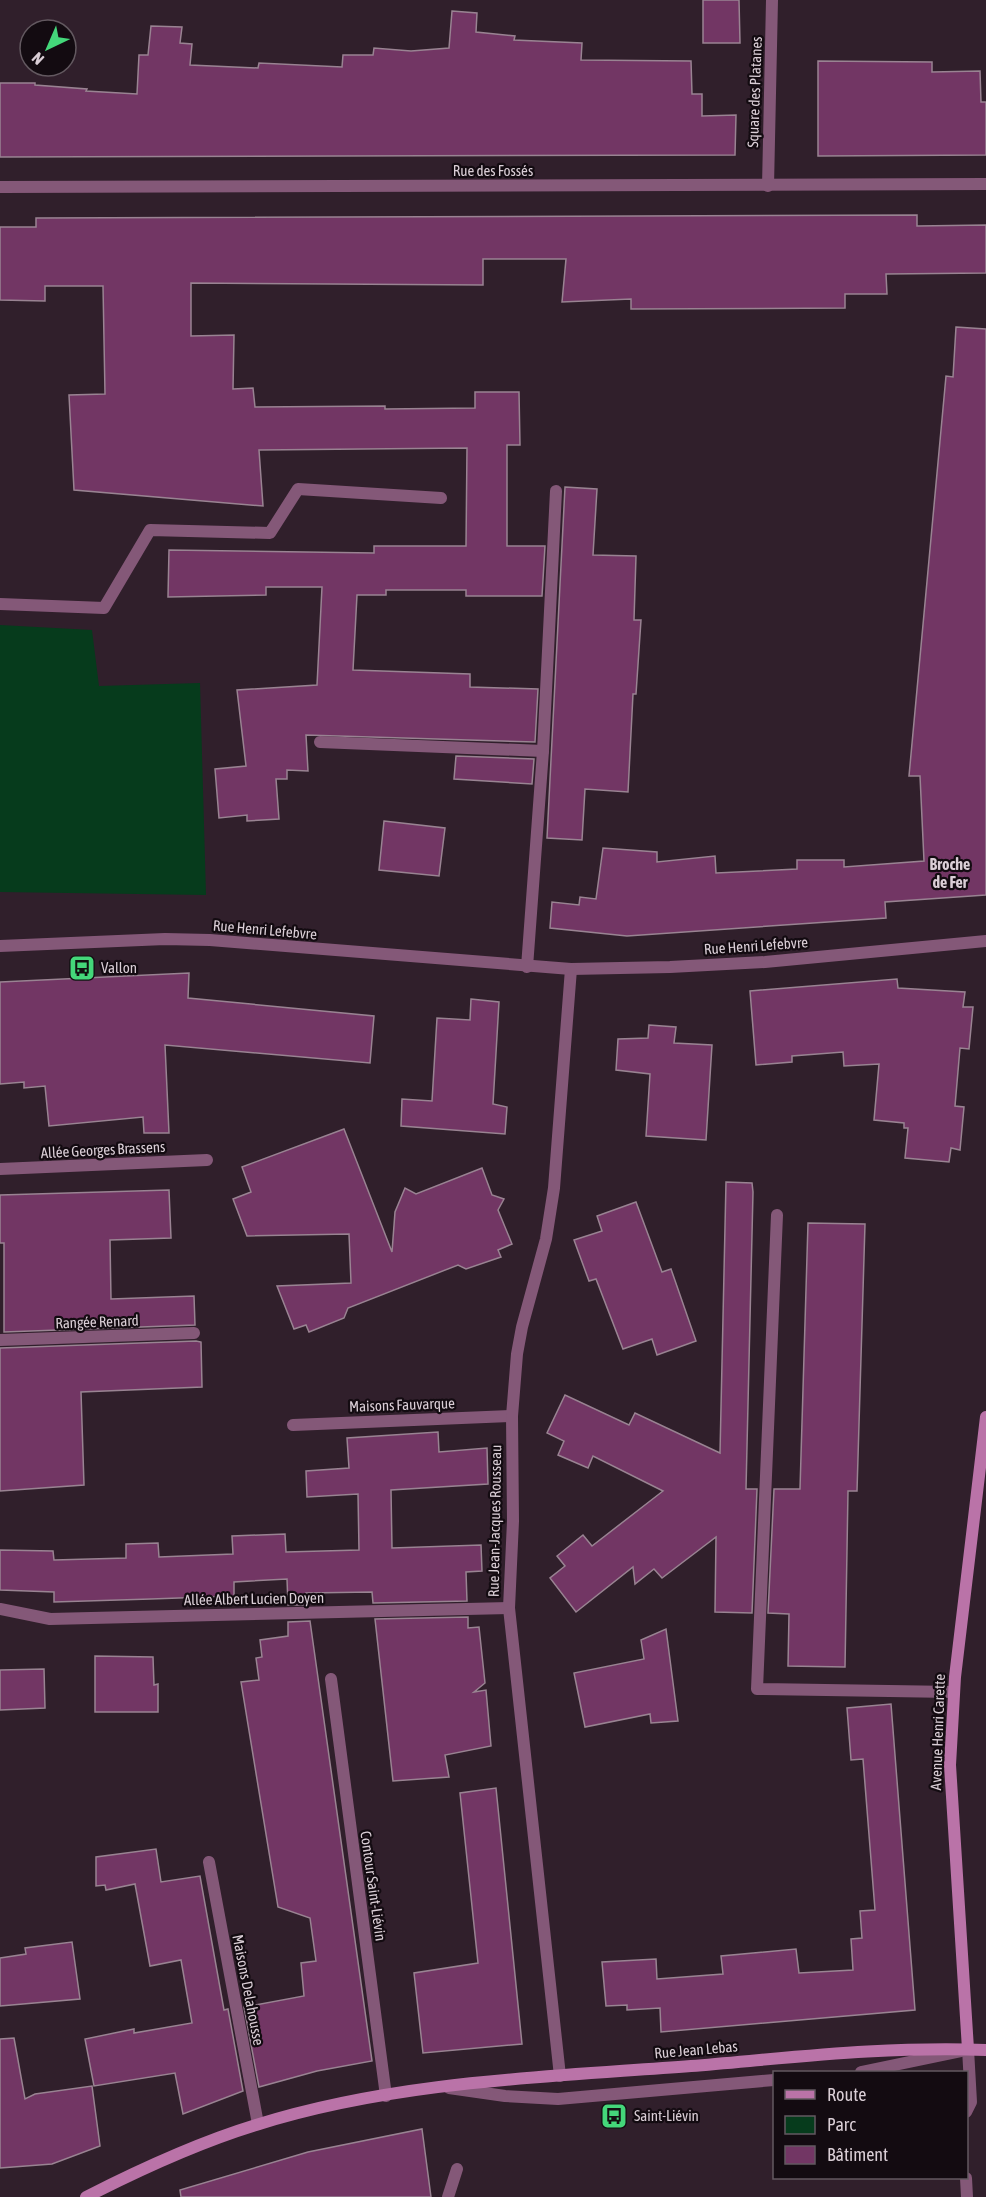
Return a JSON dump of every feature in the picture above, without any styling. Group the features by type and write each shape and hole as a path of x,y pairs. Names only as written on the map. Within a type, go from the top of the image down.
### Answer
{"main road":[{"name":"Avenue Henri Carette","path":"968,2049 951,1808 953,1692 982,1475 986,1417"},
{"name":"Rue Jean Lebas","path":"386,2096 445,2087 560,2076 906,2049 986,2050"},
{"path":"86,2197 157,2162 258,2124 321,2108 386,2096"}],"street":[{"name":"Square des Platanes","path":"768,186 772,0"},
{"name":"Rue des Fossés","path":"0,187 986,184"},
{"path":"0,604 104,608 150,530 270,533 298,489 441,498"},
{"path":"527,967 543,751 556,491"},
{"path":"320,742 543,751"},
{"name":"Rue Henri Lefebvre","path":"0,946 165,939 210,940 571,969 670,968 765,962 986,941"},
{"name":"Rue Jean-Jacques Rousseau","path":"560,2076 509,1608 513,1521 512,1416 522,1327 546,1239 554,1188 571,969"},
{"name":"Allée Georges Brassens","path":"0,1169 207,1160"},
{"path":"777,1215 757,1689 953,1692"},
{"name":"Rangée Renard","path":"0,1340 194,1333"},
{"name":"Maisons Fauvarque","path":"293,1425 512,1416"},
{"name":"Allée Albert Lucien Doyen","path":"0,1609 51,1619 509,1608"},
{"name":"Contour Saint-Liévin","path":"331,1679 386,2096"},
{"name":"Maisons Delahousse","path":"209,1862 258,2124"},
{"path":"870,2071 986,2044"},
{"path":"968,2049 971,2102 968,2108"},
{"path":"445,2087 505,2096 558,2099 773,2080"},
{"path":"448,2197 457,2169"},
{"path":"966,2179 967,2197"}],"green space":[{"path":"0,625 92,630 99,686 200,683 206,895 0,892"}],"building":[{"path":"703,0 739,0 740,43 703,43"},
{"path":"452,11 477,13 476,32 515,36 514,40 582,43 581,60 691,61 692,94 702,94 702,116 736,115 735,155 0,157 0,83 35,83 35,85 87,89 86,91 137,94 139,55 148,55 151,26 182,27 180,43 192,44 190,65 258,68 259,63 342,67 343,55 373,55 374,48 411,51 449,48"},
{"path":"818,61 932,62 932,72 980,71 981,102 986,102 986,155 818,156"},
{"path":"917,215 917,226 986,225 986,273 886,274 887,294 845,294 845,308 631,309 631,299 562,302 566,259 483,259 483,285 191,283 191,336 234,335 233,389 253,388 255,407 475,408 475,392 519,392 520,445 507,445 507,546 545,546 542,596 466,596 466,590 386,590 386,595 357,595 353,670 470,674 470,687 538,689 535,742 306,735 308,771 287,770 287,779 276,779 279,819 247,821 247,815 219,818 215,769 246,766 237,690 317,685 322,587 266,587 266,595 168,597 169,550 374,553 374,546 466,546 467,448 259,450 263,506 74,490 69,395 105,394 103,286 45,286 45,301 0,300 0,227 36,227 36,218"},
{"path":"956,327 986,329 986,895 885,902 886,918 627,936 550,928 552,902 579,905 580,897 596,899 603,848 657,852 657,862 715,856 716,873 797,869 797,860 844,860 844,867 924,861 920,776 909,776 946,376 953,377"},
{"path":"565,487 597,489 593,555 636,556 634,620 641,620 636,694 633,694 628,792 585,789 582,840 547,838"},
{"path":"456,756 534,759 532,784 454,779"},
{"path":"384,821 445,828 439,876 379,870"},
{"path":"189,973 188,998 374,1016 370,1063 165,1045 169,1133 144,1133 143,1117 49,1126 45,1086 24,1088 24,1082 0,1084 0,982"},
{"path":"897,979 898,988 965,992 963,1007 973,1007 969,1049 960,1048 955,1106 964,1107 960,1150 951,1148 949,1162 905,1158 908,1128 904,1128 904,1123 874,1120 879,1064 844,1066 843,1052 792,1056 792,1062 756,1065 750,991"},
{"path":"471,999 499,1002 493,1104 507,1107 505,1134 401,1126 402,1099 432,1101 437,1018 470,1020"},
{"path":"649,1025 676,1027 674,1043 712,1045 706,1140 646,1136 650,1074 616,1070 618,1039 648,1038"},
{"path":"344,1129 392,1252 395,1212 405,1188 416,1194 482,1168 492,1195 504,1199 498,1210 512,1244 498,1250 501,1257 466,1269 458,1265 348,1308 344,1318 309,1332 306,1325 294,1329 277,1286 351,1283 349,1234 247,1236 233,1199 251,1192 242,1167"},
{"path":"726,1182 752,1183 753,1192 746,1489 757,1489 752,1613 715,1612 716,1537 662,1578 654,1569 635,1584 633,1567 576,1612 550,1578 565,1566 557,1556 583,1535 592,1546 663,1491 593,1456 588,1468 558,1455 564,1441 547,1433 565,1395 629,1425 635,1413 720,1453"},
{"path":"169,1190 171,1238 110,1240 111,1299 194,1296 195,1325 4,1332 4,1243 0,1243 0,1195"},
{"path":"636,1202 662,1272 671,1269 696,1341 657,1355 652,1339 623,1349 596,1279 589,1281 574,1240 602,1231 597,1216"},
{"path":"808,1223 865,1224 857,1491 848,1491 845,1667 788,1666 789,1614 768,1613 774,1489 800,1489"},
{"path":"201,1342 202,1387 81,1392 84,1485 0,1491 0,1348"},
{"path":"438,1432 439,1452 487,1448 488,1484 391,1490 392,1548 481,1545 482,1571 466,1572 467,1601 373,1603 372,1592 306,1593 308,1605 288,1605 287,1579 234,1582 234,1596 54,1602 54,1592 0,1590 0,1550 53,1551 54,1560 126,1558 126,1544 158,1543 159,1557 233,1554 232,1536 285,1534 286,1552 359,1550 358,1494 307,1497 306,1471 349,1468 347,1438"},
{"path":"468,1617 468,1628 479,1627 485,1683 474,1692 486,1690 491,1746 445,1755 449,1777 393,1781 375,1619"},
{"path":"310,1621 372,2061 317,2071 259,2087 244,2007 304,1996 301,1963 316,1961 310,1918 278,1907 241,1682 259,1680 256,1658 262,1657 260,1640 288,1636 288,1622"},
{"path":"666,1629 678,1721 651,1723 650,1714 585,1727 574,1673 644,1659 641,1640"},
{"path":"95,1656 153,1657 154,1685 158,1684 158,1712 95,1712"},
{"path":"44,1669 45,1708 0,1710 0,1670"},
{"path":"891,1704 915,2010 661,2032 660,2008 627,2010 627,2005 606,2006 602,1962 656,1959 657,1979 723,1974 721,1956 796,1949 799,1973 853,1970 851,1939 862,1938 860,1911 875,1910 863,1759 851,1760 847,1708"},
{"path":"496,1788 522,2044 423,2053 414,1973 478,1963 460,1793"},
{"path":"156,1849 161,1882 200,1876 224,2010 228,2009 243,2091 183,2114 175,2073 94,2086 85,2039 134,2029 134,2033 192,2023 181,1960 150,1966 135,1884 106,1890 105,1885 96,1886 96,1857"},
{"path":"72,1942 80,1999 0,2006 0,1958 26,1954 25,1948"},
{"path":"14,2038 25,2099 35,2094 92,2086 100,2146 52,2164 0,2168 0,2039"},
{"path":"422,2129 431,2197 181,2197 180,2190 308,2152"}],"place":[{"name":"Vallon","path":"82,968"},
{"name":"Saint-Liévin","path":"614,2116"}],"district":[{"name":"Broche de Fer","path":"950,873"}]}
